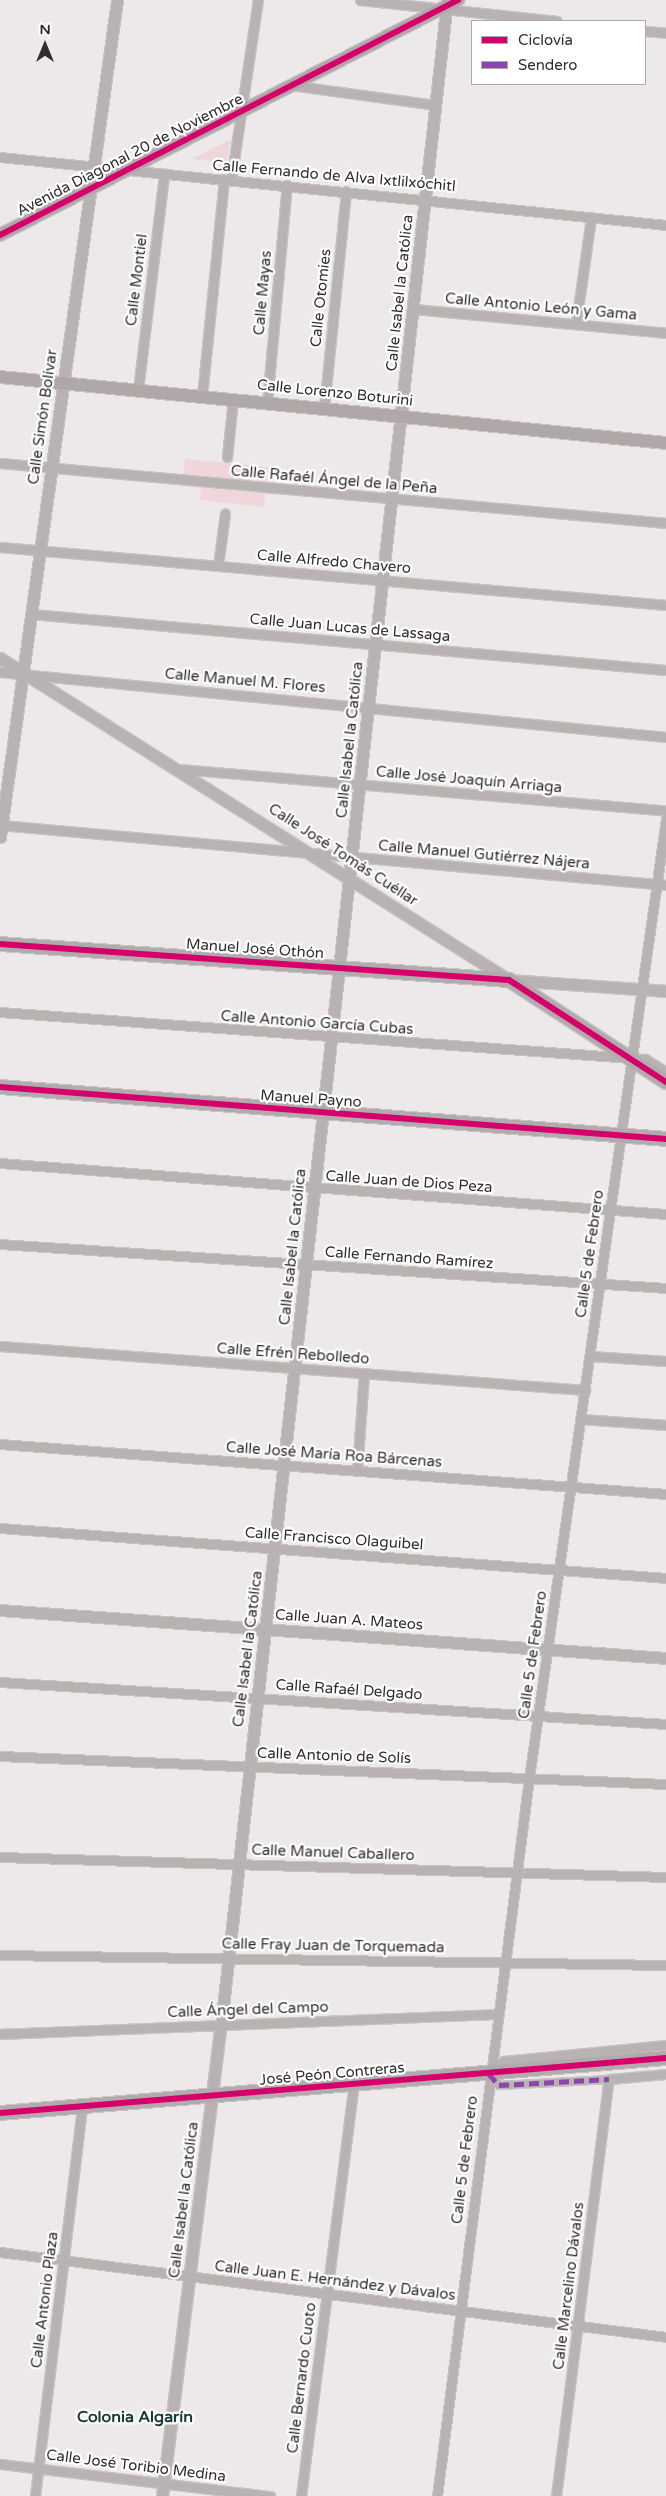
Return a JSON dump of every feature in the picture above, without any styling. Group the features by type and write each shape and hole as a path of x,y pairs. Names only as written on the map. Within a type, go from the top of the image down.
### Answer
{"main road":[{"name":"Avenida Diagonal 20 de Noviembre","path":"0,235 90,188 297,86 447,4 458,0"},
{"name":"Calle Lorenzo Boturini","path":"0,377 666,443"},
{"name":"Manuel José Othón","path":"0,944 509,980"},
{"name":"Calle José Tomás Cuéllar","path":"509,980 666,1082"},
{"name":"Manuel Payno","path":"0,1087 621,1135"},
{"path":"621,1135 665,1139"},
{"name":"José Peón Contreras","path":"0,2113 524,2072 666,2058"}],"street":[{"name":"Calle Simón Bolívar","path":"0,830 117,0"},
{"path":"202,396 227,180 243,112 258,0"},
{"path":"360,0 447,4 551,20"},
{"name":"Calle Isabel la Católica","path":"162,2496 221,2025 447,4"},
{"path":"646,31 666,33"},
{"path":"297,86 436,105"},
{"name":"Calle Fernando de Alva Ixtlilxóchitl","path":"0,157 425,198 666,225"},
{"name":"Calle Montiel","path":"138,390 164,174"},
{"name":"Calle Mayas","path":"267,403 288,185"},
{"name":"Calle Otomies","path":"324,408 346,191"},
{"path":"576,323 591,217"},
{"name":"Calle Antonio León y Gama","path":"413,309 666,332"},
{"path":"227,457 233,400"},
{"name":"Calle Rafaél Ángel de la Peña","path":"0,462 666,523"},
{"path":"218,566 225,513"},
{"name":"Calle Alfredo Chavero","path":"0,547 666,605"},
{"name":"Calle Juan Lucas de Lassaga","path":"31,614 666,670"},
{"name":"Calle José Tomás Cuéllar","path":"0,658 23,674 180,769 349,880 509,980"},
{"name":"Calle Manuel M. Flores","path":"0,672 666,736"},
{"name":"Calle José Joaquín Arriaga","path":"180,769 666,811"},
{"name":"Calle 5 de Febrero","path":"437,2496 528,1778 548,1650 631,1060 661,885 666,819"},
{"name":"Calle Manuel Gutiérrez Nájera","path":"0,830 309,853 661,885"},
{"name":"Manuel José Othón","path":"509,980 666,991"},
{"name":"Calle Antonio García Cubas","path":"0,1012 331,1039 631,1060 645,1059 666,1072"},
{"name":"Calle Juan de Dios Peza","path":"0,1163 666,1214"},
{"name":"Calle Fernando Ramírez","path":"0,1244 666,1288"},
{"name":"Calle Efrén Rebolledo","path":"0,1346 585,1390"},
{"path":"590,1356 666,1361"},
{"path":"356,1471 364,1373"},
{"path":"581,1418 666,1425"},
{"name":"Calle José María Roa Bárcenas","path":"0,1444 666,1494"},
{"name":"Calle Francisco Olaguibel","path":"0,1528 666,1578"},
{"name":"Calle Juan A. Mateos","path":"0,1610 666,1658"},
{"name":"Calle Rafaél Delgado","path":"0,1682 666,1724"},
{"name":"Calle Antonio de Solís","path":"0,1756 666,1784"},
{"name":"Calle Manuel Caballero","path":"0,1857 666,1877"},
{"name":"Calle Fray Juan de Torquemada","path":"0,1955 666,1965"},
{"name":"Calle Ángel del Campo","path":"0,2034 497,2014"},
{"name":"José Peón Contreras","path":"489,2074 504,2061 666,2045"},
{"path":"489,2074 499,2085 666,2074"},
{"name":"Calle Marcelino Dávalos","path":"556,2496 609,2079"},
{"name":"Calle Bernardo Cuoto","path":"301,2496 354,2085"},
{"name":"Calle Antonio Plaza","path":"35,2496 82,2107"},
{"name":"Calle Juan E. Hernández y Dávalos","path":"0,2252 666,2337"},
{"name":"Calle José Toribio Medina","path":"0,2464 270,2496"}],"shaded area":[{"path":"231,139 227,163 192,159"},
{"path":"185,459 268,467 267,483 278,485 277,495 265,494 264,507 200,500 201,488 182,486"}],"marked path":[{"path":"489,2074 499,2085 609,2079"}],"cycle path":[{"path":"0,235 458,0"},
{"path":"0,944 509,980 666,1082"},
{"path":"0,1087 666,1139"},
{"path":"0,2113 666,2058"}],"district":[{"name":"Colonia Algarín","path":"135,2417"}]}
